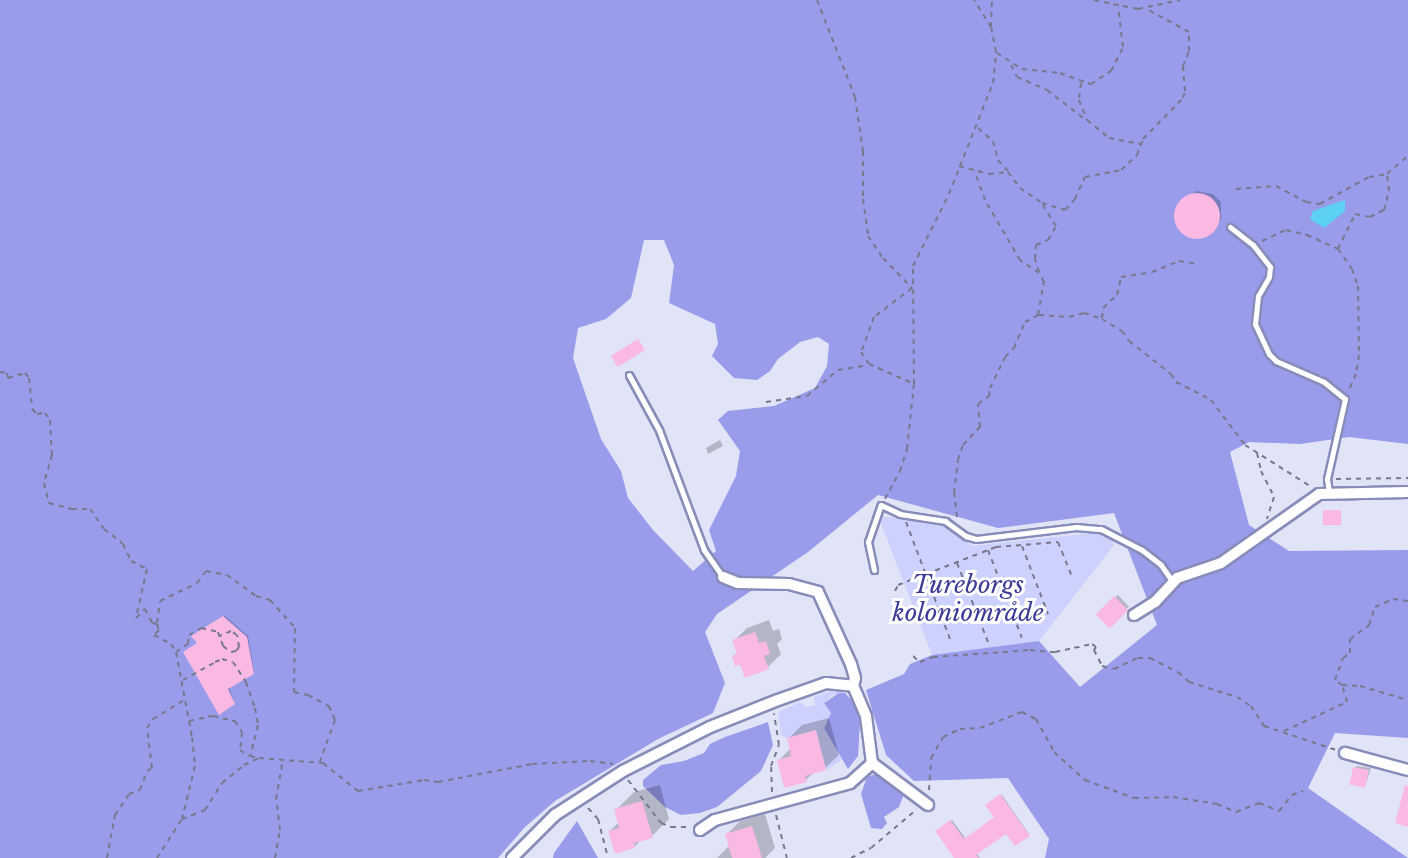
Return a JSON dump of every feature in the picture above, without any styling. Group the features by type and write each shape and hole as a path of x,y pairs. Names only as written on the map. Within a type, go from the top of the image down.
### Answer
{"street":[{"path":"1135,615 1155,602 1172,582 1186,573 1221,563 1316,495 1329,491 1408,492"},
{"path":"723,577 738,583 789,584 818,592 851,664 855,678 853,686 866,716 872,763 928,805"},
{"path":"512,858 555,815 623,771 710,727 827,683 853,686"},
{"path":"1345,753 1408,770"},
{"path":"698,828 715,820 850,783 872,763"}],"lane":[{"path":"1230,227 1253,245 1270,267 1256,311 1255,324 1264,345 1276,361 1324,382 1345,399 1327,479 1329,491"},
{"path":"629,375 659,430 704,550 723,577"},
{"path":"874,570 868,542 881,505 901,514 946,521 976,540 1076,527 1101,529 1142,550 1161,565 1172,582"}],"path":[{"path":"817,0 855,97 863,151 863,199 868,236 883,258 912,288"},
{"path":"974,0 991,27"},
{"path":"881,505 900,471 907,449 914,384 913,266 993,83 996,52 991,27 992,0"},
{"path":"1094,0 1118,6 1145,8 1180,0"},
{"path":"996,52 1021,69 1060,73 1091,84 1111,71 1123,47 1118,6"},
{"path":"976,127 993,141 998,160 1020,188 1042,203 1065,210 1075,199 1085,177 1121,170 1137,155 1141,144 1183,97 1183,66 1189,51 1189,32 1145,8"},
{"path":"1010,64 1017,77 1047,90 1109,138 1141,144"},
{"path":"1081,82 1079,100 1087,120"},
{"path":"1236,189 1276,186 1306,202 1320,204 1369,177 1387,174 1408,156"},
{"path":"959,166 975,172 1008,172"},
{"path":"975,172 985,200 1020,260 1039,273"},
{"path":"1338,249 1355,214 1370,217 1384,210 1389,191 1387,174"},
{"path":"1038,315 1044,282 1035,259 1036,245 1048,240 1056,226 1042,203"},
{"path":"1253,245 1286,230 1307,235 1338,249 1352,269 1358,286 1359,310 1356,374 1345,399"},
{"path":"1102,319 1102,308 1117,295 1121,277 1152,272 1179,261 1199,264"},
{"path":"869,365 861,352 874,317 912,288"},
{"path":"957,522 955,479 963,445 980,427 978,404 989,396 989,388 1005,357 1014,348 1025,322 1038,315 1069,317 1084,313 1102,319 1146,351 1176,382 1211,400 1234,433 1257,452 1312,487 1316,495"},
{"path":"766,402 807,396 838,370 869,365 914,384"},
{"path":"0,372 7,373 8,378 24,373 29,378 32,409 37,414 45,414 50,420 52,455 44,482 49,503 72,509 90,509 104,529 123,544 131,561 147,569 135,618 145,609 152,623 157,624"},
{"path":"1257,452 1261,471 1274,497 1266,517 1270,526"},
{"path":"1327,479 1408,478"},
{"path":"905,522 950,639"},
{"path":"895,591 898,585 988,549 1021,545 1058,542 1072,576"},
{"path":"1021,545 1048,614"},
{"path":"988,549 1022,638"},
{"path":"956,562 988,642"},
{"path":"157,858 181,818 195,766 183,680 176,652 171,644 154,635 159,629 157,624 160,601 197,583 206,571 227,575 256,596 270,600 295,628 294,692 308,695 329,706 335,720 319,762"},
{"path":"1408,601 1393,599 1375,607 1369,625 1350,639 1350,653 1343,658 1335,680 1342,685 1360,685 1397,699 1408,700"},
{"path":"176,652 188,644 189,635 201,628 215,629 227,650 236,651 239,647 237,635 231,631 220,636"},
{"path":"913,656 920,662 933,657 1030,650 1055,652 1092,644 1102,666 1114,668 1138,658 1150,658 1187,678 1188,682 1237,697 1251,706 1265,726 1345,753"},
{"path":"183,680 222,659 233,662 246,682 258,725 250,756"},
{"path":"1283,731 1347,702 1342,685"},
{"path":"107,858 115,815 129,794 140,790 147,771 152,768 147,728 153,719 184,701"},
{"path":"781,707 772,711 779,745 771,766 774,804 787,858"},
{"path":"851,858 871,848 913,811 928,805 931,758 943,737 960,729 980,728 1022,712 1036,719 1054,751 1085,780 1134,797 1173,797 1217,804 1236,812 1259,803 1279,811 1292,795 1303,791"},
{"path":"189,721 213,716 235,721 242,732 240,750 250,756 319,762 358,791 425,780 438,782 532,764 590,761 613,764 623,771"},
{"path":"181,818 205,810 222,783 244,765 259,758"},
{"path":"275,858 281,831 275,799 283,758"},
{"path":"635,775 627,779 661,823 671,827 698,828"},
{"path":"582,807 585,805 597,819 608,858"}],"green space":[{"name":"Tureborgs koloniområde","path":"878,516 943,524 972,546 1111,531 1114,545 1039,641 932,655"},
{"path":"836,689 845,693 833,695 824,703 831,713 824,728 831,734 841,760 827,770 815,730 787,738 781,735 778,712 800,702 806,707 815,705 814,697"}],"shaded area":[{"path":"0,0 1408,0 1408,444 1349,437 1300,444 1249,442 1230,452 1249,525 1289,551 1408,550 1408,738 1335,733 1308,788 1408,858 1045,858 1049,839 1008,778 914,781 886,755 866,690 904,674 910,664 932,655 1039,641 1080,687 1157,625 1114,513 998,528 878,495 808,552 717,614 705,632 725,683 713,713 658,739 555,801 525,827 498,858 0,858","holes":["644,240 664,240 674,265 669,303 715,324 718,344 712,356 734,378 757,380 800,342 818,337 829,344 827,366 815,388 774,406 728,411 718,420 740,451 736,476 709,530 716,551 693,571 653,530 628,498 621,471 601,439 573,358 578,328 606,319 631,298"]},
{"path":"1345,200 1345,211 1324,228 1310,219 1313,211"},
{"path":"839,693 845,693 854,703 860,722 858,756 848,769 824,728 831,713 824,703"},
{"path":"768,722 773,745 761,771 717,807 700,813 681,815 665,807 643,786 643,780 661,765 684,761 704,753 710,744"},
{"path":"881,772 904,794 899,807 884,817 887,823 882,829 871,828 861,794 867,777"},
{"path":"577,821 598,858 553,858 554,853"}],"building":[{"path":"1197,193 1213,200 1220,216 1213,232 1197,239 1181,232 1174,216 1181,200"},
{"path":"638,339 645,350 618,367 611,356"},
{"path":"1323,510 1341,510 1341,525 1323,525"},
{"path":"1114,596 1128,610 1110,629 1096,614"},
{"path":"223,616 247,637 254,674 228,689 235,704 219,715 183,652 197,643 191,636"},
{"path":"755,632 759,643 766,641 770,654 764,656 769,669 745,678 740,665 735,666 732,656 737,654 732,640"},
{"path":"816,730 826,770 805,776 807,782 784,788 777,760 791,756 787,738"},
{"path":"1353,767 1369,770 1365,788 1350,785"},
{"path":"1405,785 1408,786 1408,827 1395,823"},
{"path":"1000,794 1030,836 1015,846 1006,834 976,855 979,858 954,858 935,831 950,820 964,839 994,817 985,805"},
{"path":"642,801 653,838 634,843 635,848 615,854 608,831 619,828 614,809"},
{"path":"752,826 762,858 732,858 725,834"}]}
